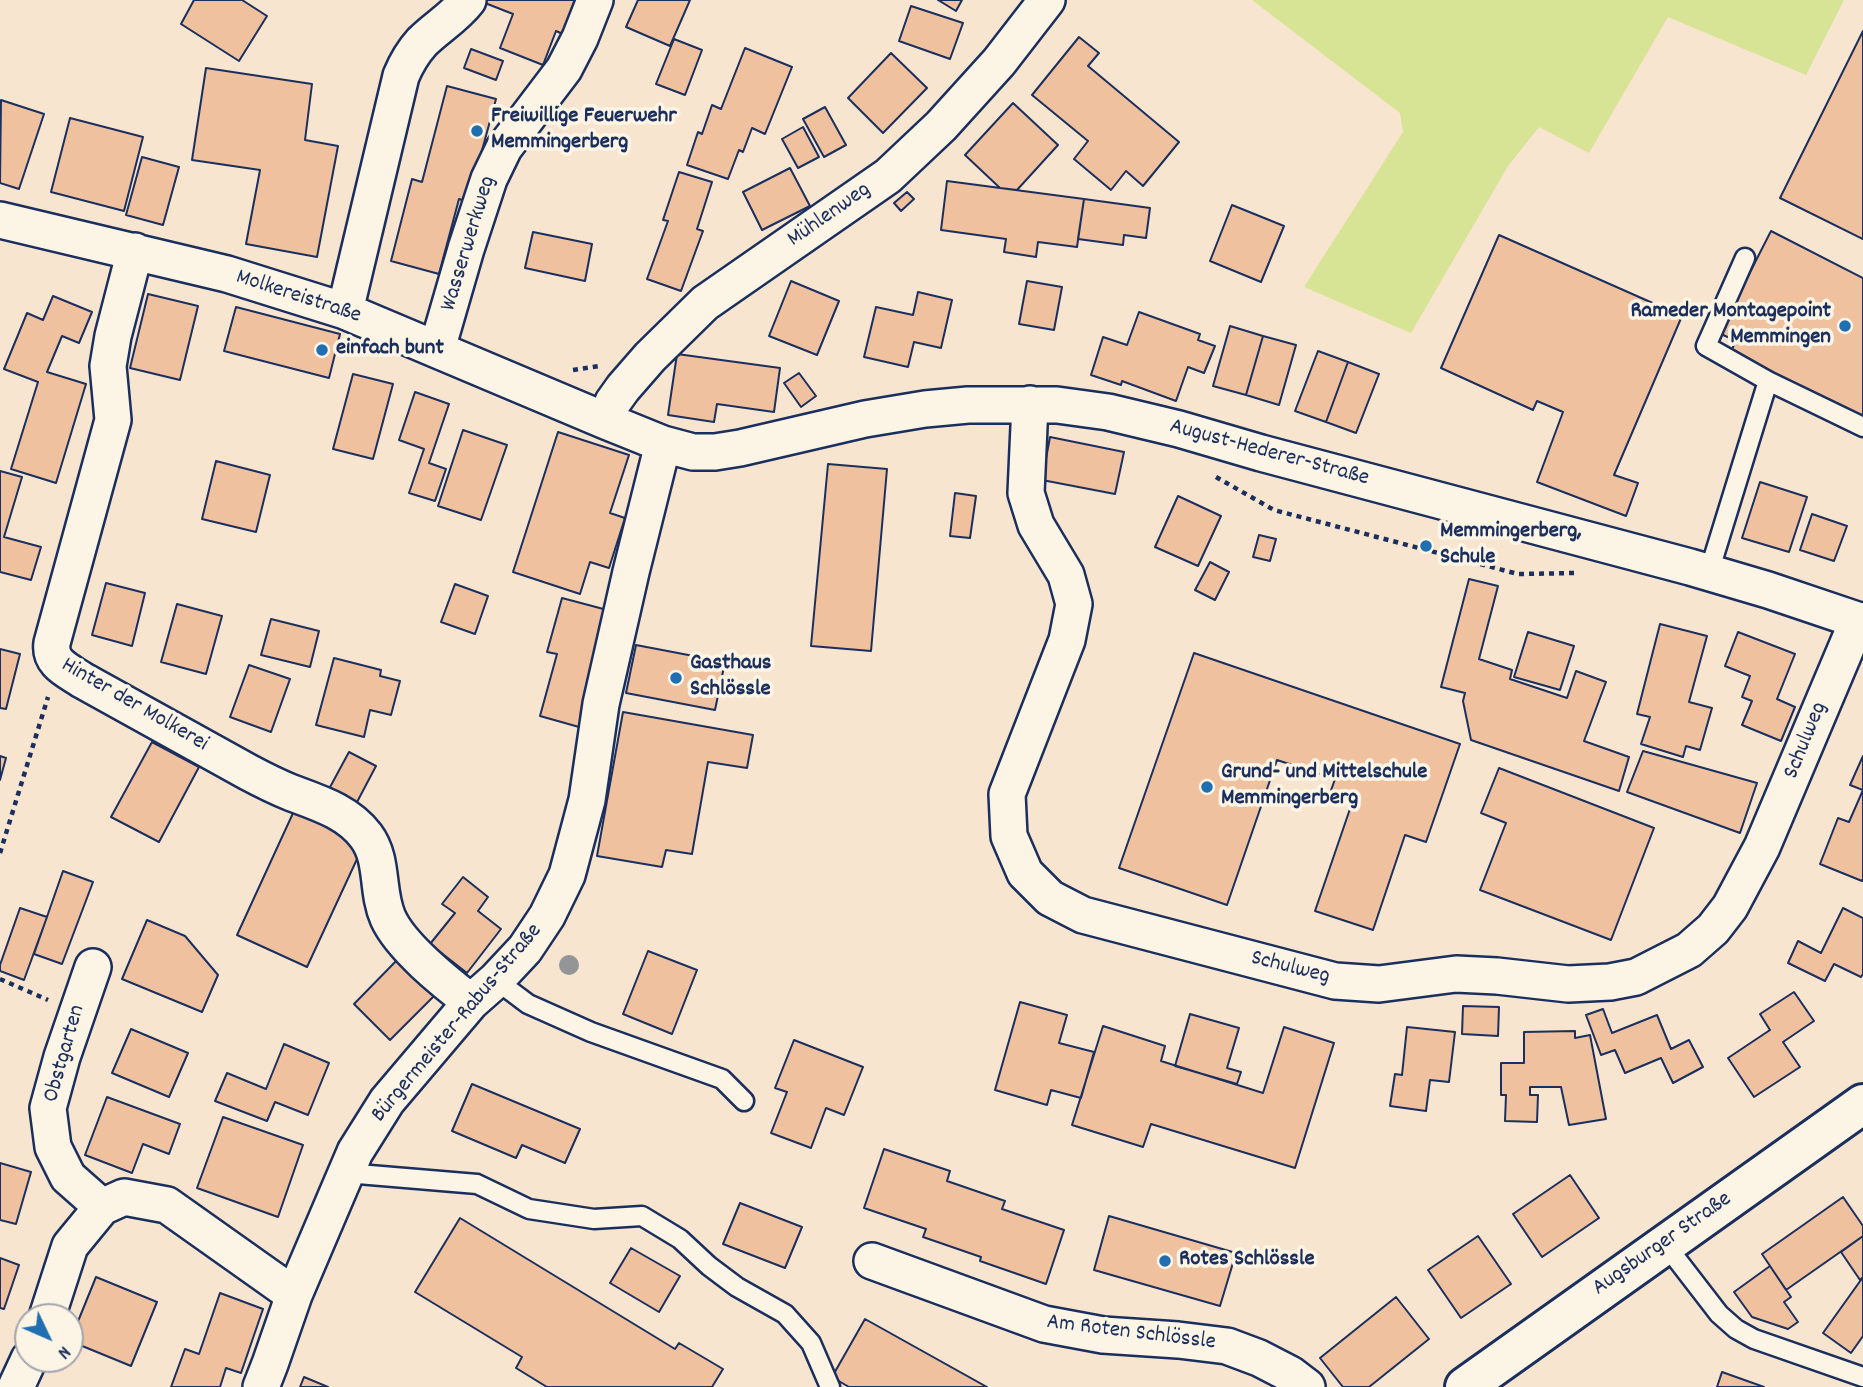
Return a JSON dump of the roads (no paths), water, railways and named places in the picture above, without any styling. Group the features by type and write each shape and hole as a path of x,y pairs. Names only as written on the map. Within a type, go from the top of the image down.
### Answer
{"street":[{"path":"345,311 406,63 422,42 460,11 468,0"},
{"name":"Wasserwerkweg","path":"437,349 495,163 503,148 564,69 595,0"},
{"name":"Mühlenweg","path":"606,421 613,402 632,377 705,303 888,176 941,126 999,62 1047,0"},
{"name":"Molkereistraße","path":"0,220 227,274 345,311 663,444"},
{"name":"Hinter der Molkerei","path":"135,251 108,366 113,420 52,643 53,659 82,680 274,786 331,807 345,816 366,836 376,853 382,895 388,918 396,932 420,958 484,991"},
{"name":"Schulweg","path":"1030,404 1026,493 1035,525 1066,575 1074,604 1067,640 1007,794 1009,836 1025,873 1050,898 1083,915 1335,981 1379,984 1456,974 1568,984 1610,982 1636,977 1689,950 1713,929 1730,907 1747,877 1860,621"},
{"name":"August-Hederer-Straße","path":"663,444 693,452 715,452 865,419 968,405 1057,405 1108,412 1709,572 1860,621"},
{"name":"Bürgermeister-Rabus-Straße","path":"261,1387 294,1295 355,1152 387,1101 484,991 525,949 547,916 567,875 587,800 601,704 663,444"},
{"name":"Obstgarten","path":"93,967 48,1108 53,1147 68,1177 102,1207"},
{"name":"Augsburger Straße","path":"1465,1387 1863,1104"},
{"path":"52,1303 70,1246 102,1207 124,1197 167,1205 294,1295"},
{"name":"Am Roten Schlössle","path":"872,1261 1044,1324 1103,1335 1227,1346 1259,1358 1290,1374 1307,1387"}],"lane":[{"path":"1745,258 1706,346 1768,381 1863,427"},
{"path":"1709,572 1768,381"},
{"path":"484,991 528,1004 591,1032 722,1079 744,1101"},
{"path":"346,1173 477,1184 529,1209 594,1219 642,1216 680,1239 737,1287 785,1314 811,1343 830,1387"},
{"path":"1665,1244 1719,1314 1735,1329 1754,1339 1863,1377"}],"place":[{"name":"Freiwillige Feuerwehr Memmingerberg","path":"477,131"},
{"name":"Rameder Montagepoint Memmingen","path":"1845,326"},
{"name":"einfach bunt","path":"322,350"},
{"name":"Memmingerberg, Schule","path":"1426,546"},
{"name":"Gasthaus Schlössle","path":"676,678"},
{"name":"Grund- und Mittelschule Memmingerberg","path":"1207,787"},
{"name":"Rotes Schlössle","path":"1165,1261"}]}
